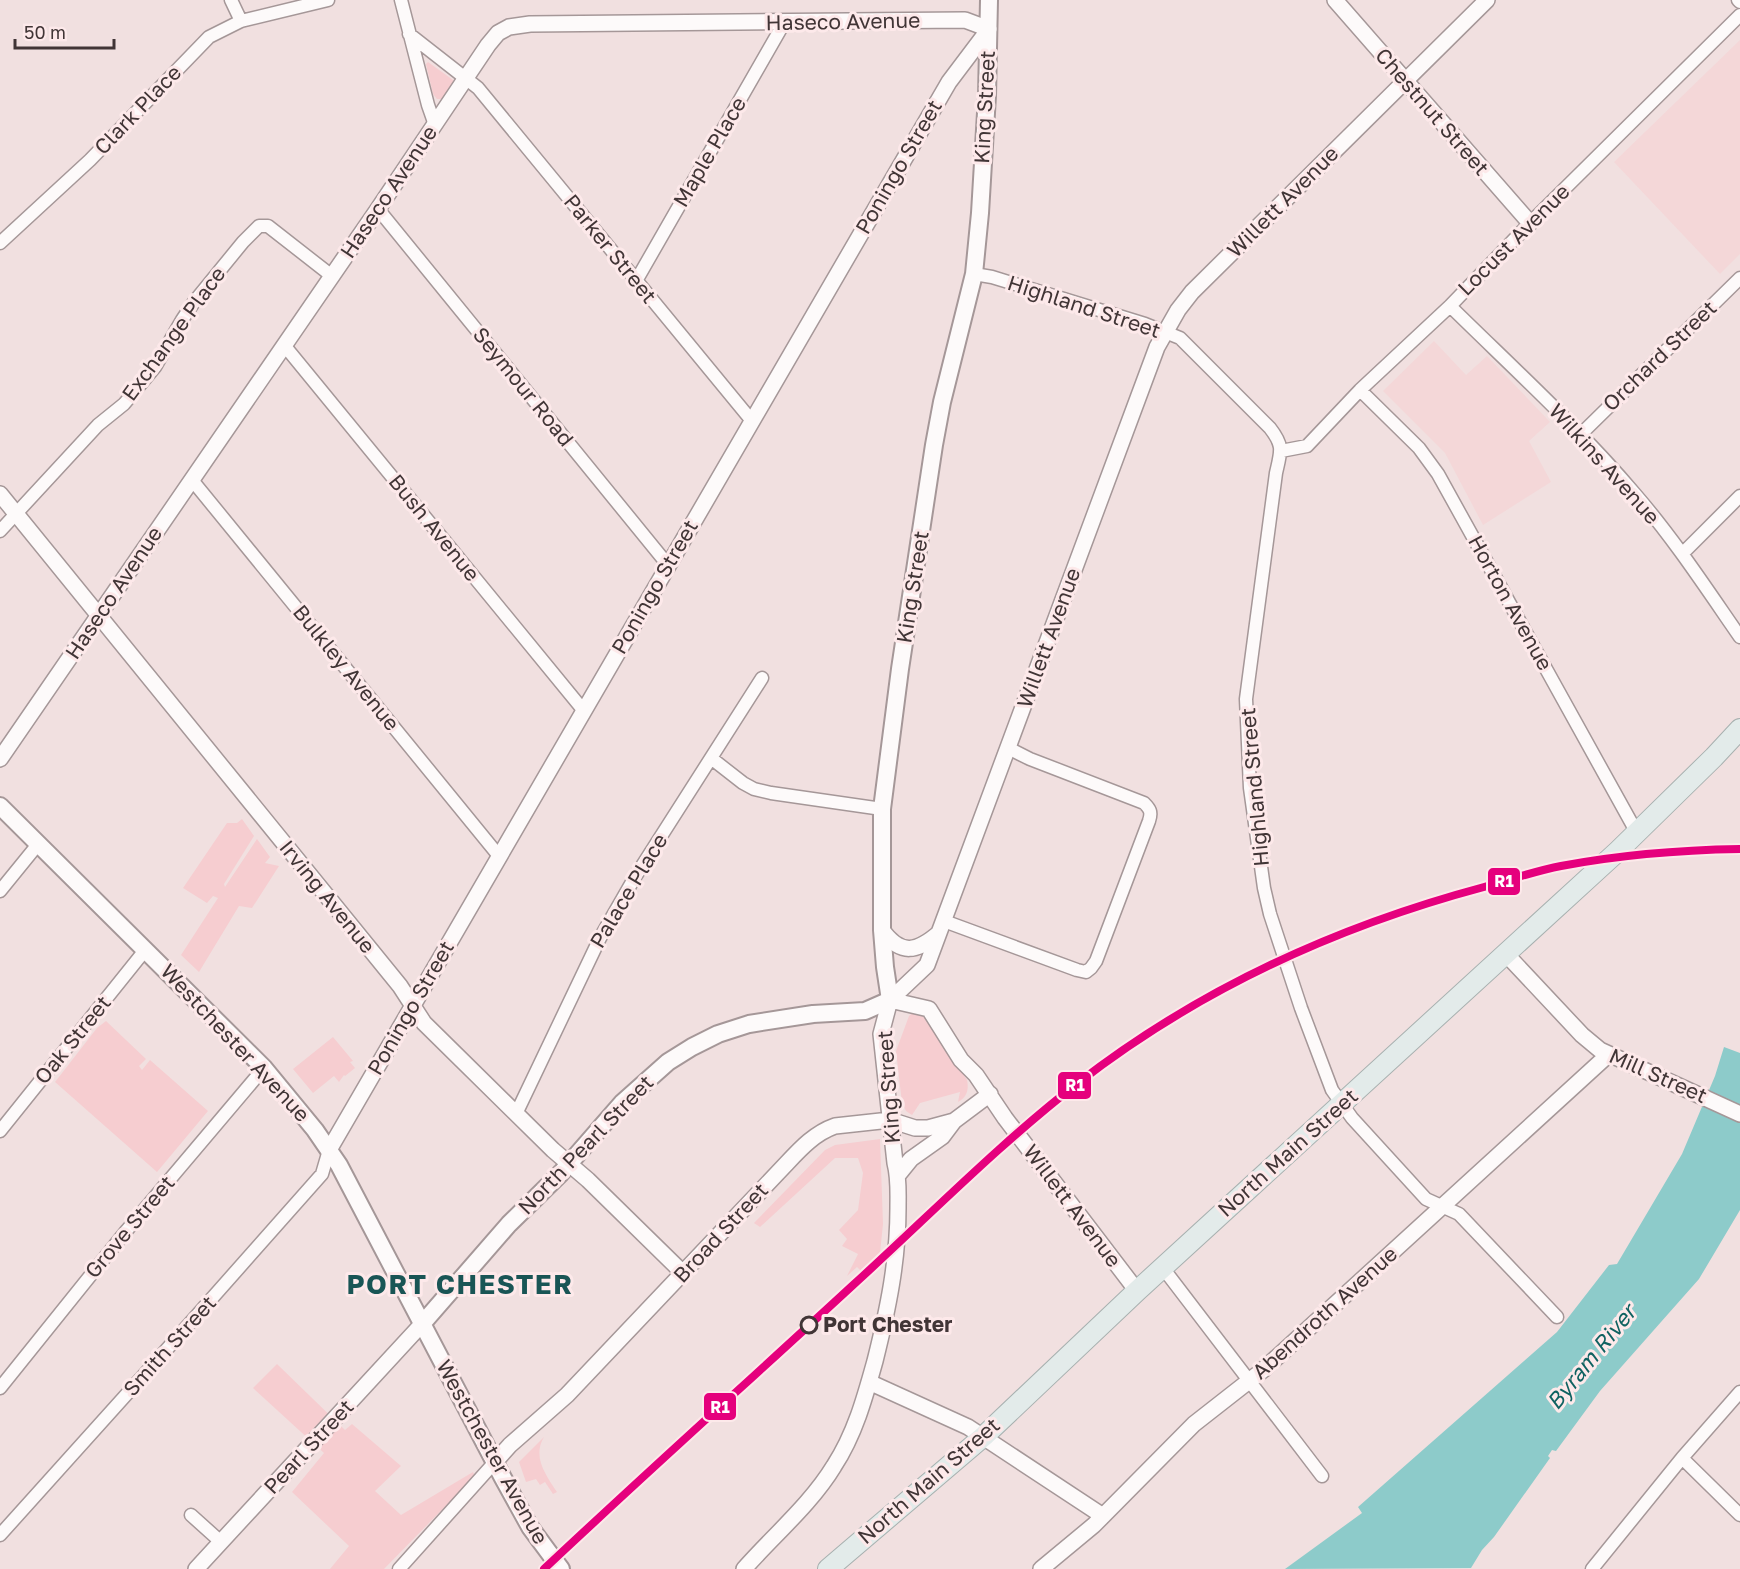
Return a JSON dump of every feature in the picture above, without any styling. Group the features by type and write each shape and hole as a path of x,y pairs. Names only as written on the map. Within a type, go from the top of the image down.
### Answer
{"main road":[{"name":"King Street","path":"890,1000 882,930 882,809 900,669 934,445 942,402 974,274 980,202 989,0"},
{"name":"North Main Street","path":"828,1569 984,1436 1137,1291 1637,833 1740,729"},
{"name":"Westchester Avenue","path":"0,806 264,1068 315,1130 339,1165 494,1463 530,1527 561,1569"},
{"name":"North Pearl Street","path":"422,1324 509,1224 568,1164 622,1103 668,1062 718,1034 749,1024 804,1015 865,1011 890,1000"}],"street":[{"path":"231,0 242,21"},
{"name":"Clark Place","path":"0,243 90,160 209,37 242,21 328,0"},
{"path":"402,0 409,34 435,125"},
{"name":"Chestnut Street","path":"1335,0 1530,223"},
{"name":"Willett Avenue","path":"890,1000 927,965 1156,347 1164,332 1192,292 1486,0"},
{"name":"Locust Avenue","path":"1281,451 1307,446 1360,390 1450,306 1530,223 1740,15"},
{"name":"Haseco Avenue","path":"0,759 498,33 509,27 530,24 965,20 989,29"},
{"name":"Maple Place","path":"636,281 784,23"},
{"name":"Poningo Street","path":"329,1150 949,82 989,29"},
{"name":"Parker Street","path":"409,34 478,87 752,421"},
{"name":"Seymour Road","path":"378,209 668,565"},
{"name":"Exchange Place","path":"0,531 98,425 124,404 149,374 188,311 243,242 259,226 268,226 332,276"},
{"name":"Highland Street","path":"974,274 992,277 1145,324 1180,338 1270,428 1280,441 1281,451 1276,473 1246,699 1250,788 1264,888 1270,914 1299,1002 1332,1090 1352,1118 1426,1199 1459,1214 1557,1317"},
{"name":"Orchard Street","path":"1581,434 1740,278"},
{"name":"Wilkins Avenue","path":"1450,306 1581,434 1635,493 1683,553 1740,637"},
{"name":"Bush Avenue","path":"284,345 584,711"},
{"name":"Horton Avenue","path":"1360,390 1419,448 1438,474 1637,833"},
{"name":"Bulkley Avenue","path":"192,480 499,856"},
{"name":"Irving Avenue","path":"0,494 400,986 424,1023 683,1273"},
{"path":"1683,553 1740,496"},
{"name":"Palace Place","path":"516,1114 600,938 635,877 762,678"},
{"path":"882,930 896,945 912,949 927,943 942,927 1086,972 1096,961 1149,821 1150,809 1144,802 1030,759 1008,748"},
{"path":"711,758 754,789 882,809"},
{"path":"0,891 39,843"},
{"name":"Oak Street","path":"0,1131 146,949"},
{"name":"Mill Street","path":"1506,954 1587,1040 1608,1055 1740,1114"},
{"name":"Willett Avenue","path":"890,1000 929,1009 961,1060 976,1075 1005,1118 1137,1291"},
{"name":"King Street","path":"744,1569 789,1521 834,1467 856,1423 888,1309 896,1268 898,1233 898,1175 882,1034 890,1000"},
{"name":"Abendroth Avenue","path":"1041,1569 1103,1516 1194,1424 1249,1382 1608,1055"},
{"name":"Grove Street","path":"0,1388 127,1230 264,1068"},
{"name":"Broad Street","path":"494,1463 567,1395 813,1138 835,1126 890,1120 915,1128 928,1128 954,1121 990,1094"},
{"name":"King Street","path":"898,1175 910,1158 942,1137 954,1121"},
{"name":"Smith Street","path":"0,1535 322,1174 329,1150"},
{"path":"1163,1268 1322,1476"},
{"name":"Pearl Street","path":"196,1569 422,1324"},
{"path":"869,1382 962,1423 1103,1516"},
{"path":"1592,1569 1682,1458 1740,1392"},
{"path":"1682,1458 1740,1515"},
{"path":"399,1569 494,1463"},
{"path":"191,1515 221,1542"}],"shaded area":[{"path":"1740,40 1740,254 1720,274 1614,162"},
{"path":"428,62 454,82 442,99 437,99 433,94 426,64"},
{"path":"1434,341 1466,375 1487,356 1550,422 1529,441 1551,482 1483,525 1445,453 1383,391"},
{"path":"242,819 254,836 224,884 225,887 257,839 270,857 265,863 279,866 252,908 239,906 199,972 181,955 218,898 213,896 207,903 183,888 227,823 237,823"},
{"path":"914,1011 918,1011 923,1016 967,1080 968,1087 967,1093 958,1102 960,1092 920,1103 912,1115 906,1111 902,1103 896,1051 909,1016"},
{"path":"106,1021 146,1059 139,1066 142,1070 150,1060 208,1111 157,1172 55,1082 97,1028"},
{"path":"333,1037 353,1061 350,1062 355,1068 344,1075 339,1082 334,1076 313,1093 293,1069"},
{"path":"880,1139 883,1224 880,1253 861,1271 857,1267 847,1276 858,1254 842,1246 847,1239 839,1230 858,1210 863,1173 858,1158 835,1158 760,1227 754,1223 825,1150 835,1145"},
{"path":"277,1364 345,1430 352,1424 401,1466 375,1491 401,1515 473,1472 475,1476 384,1569 330,1569 349,1546 292,1492 324,1453 253,1388"},
{"path":"544,1437 539,1452 540,1459 557,1492 553,1494 545,1482 540,1485 536,1479 526,1482 519,1462"}],"water":[{"name":"Byram River","path":"1724,1047 1740,1053 1740,1210 1699,1279 1600,1391 1556,1451 1552,1450 1548,1456 1550,1458 1471,1568 1285,1569 1362,1513 1358,1507 1557,1332 1609,1265 1617,1264 1682,1154 1715,1076"}],"transit line":[{"name":"R1","path":"544,1569 1019,1131 1124,1049 1172,1019 1221,990 1271,965 1376,921 1430,903 1542,870 1583,862 1650,854 1740,849"}],"place":[{"name":"Port Chester","path":"809,1325"}],"district":[{"name":"PORT CHESTER","path":"460,1285"}]}
